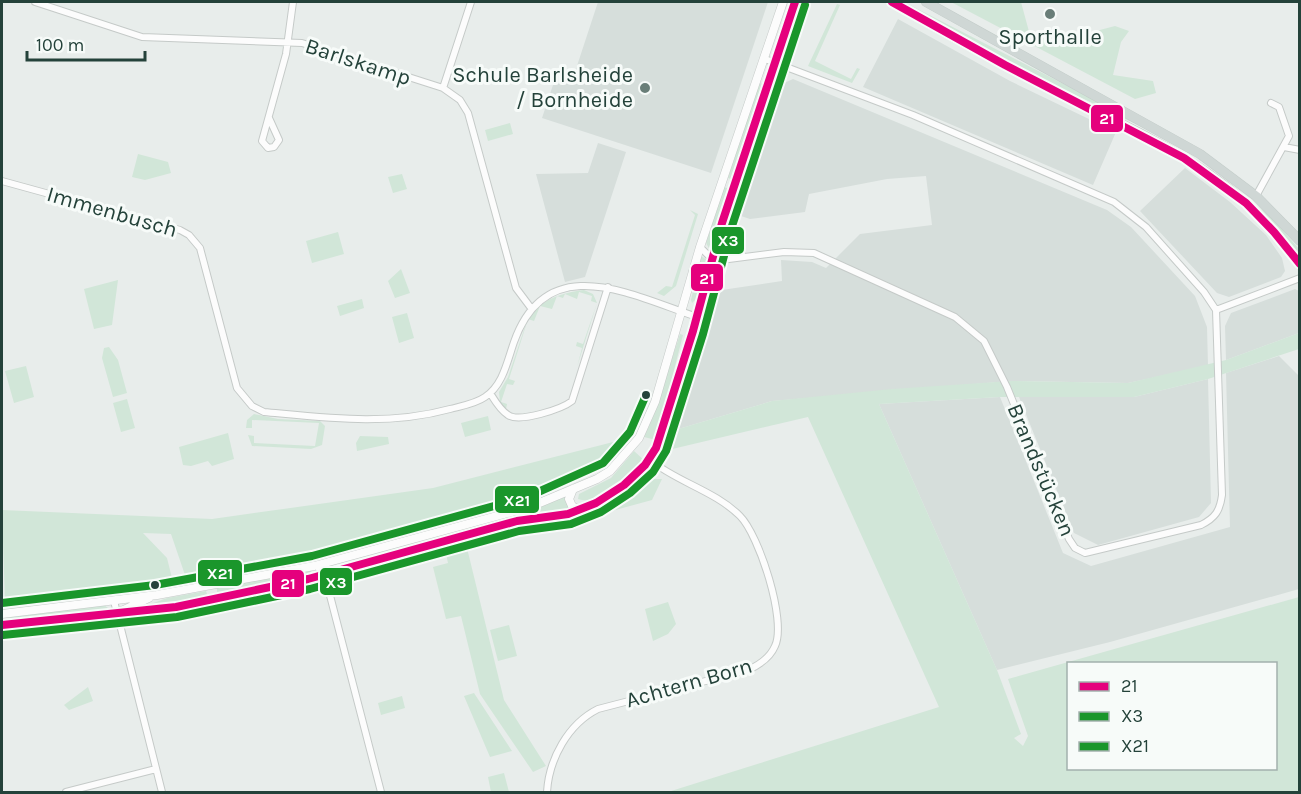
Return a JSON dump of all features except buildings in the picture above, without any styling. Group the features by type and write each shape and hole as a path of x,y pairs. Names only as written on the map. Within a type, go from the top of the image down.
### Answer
{"main road":[{"path":"892,2 1042,85 1195,162 1254,209 1280,238 1299,265"},
{"path":"926,2 1200,154 1256,196 1299,241"}],"street":[{"name":"Barlskamp","path":"35,2 142,37 302,43 443,88 460,100 468,113 516,288 531,308"},
{"path":"269,118 287,42 293,2"},
{"path":"443,88 471,2"},
{"path":"2,614 152,596 317,565 517,511 573,489 610,471 639,438 655,402 700,247 783,2"},
{"path":"2,625 176,607 324,575 517,521 560,516 596,503 624,485 650,460 658,443 697,317 719,234 795,2"},
{"path":"765,59 913,115 1114,202 1146,227 1204,292 1216,310 1299,278"},
{"path":"1256,196 1289,136 1278,107 1271,103"},
{"path":"1284,147 1299,150"},
{"name":"Immenbusch","path":"2,181 180,230 189,235 200,248 237,388 252,406 264,412 395,420 418,417 477,401 490,393"},
{"path":"719,234 729,248 743,256"},
{"path":"700,247 712,259"},
{"name":"Brandstücken","path":"712,259 727,260 784,252 814,253 955,317 984,341 1007,387 1069,539 1075,548 1085,554 1201,525 1212,519 1220,510 1222,495 1216,310"},
{"path":"608,287 572,401 552,410 515,418 508,416 490,393 502,377 522,321 543,297 558,291 590,285 608,287 697,317"},
{"name":"Achtern Born","path":"547,792 552,767 570,732 583,717 598,709 748,670 768,657 775,647 778,618 759,544 750,528 729,507 650,460"},
{"path":"573,489 570,503 579,510"},
{"path":"324,575 368,550"},
{"path":"317,565 324,575 381,792"},
{"path":"116,614 152,596"},
{"path":"114,601 162,792"},
{"path":"66,792 156,769"}],"shaded area":[{"name":"Schule Barlsheide / Bornheide","path":"598,2 768,2 711,173 542,118 553,85 573,78"},
{"path":"898,19 1010,81 1116,132 1093,185 863,87"},
{"path":"793,79 1107,210 1131,227 1195,296 1207,327 1208,366 1128,383 1011,381 772,401 675,430 715,291 782,281 781,260 812,262 826,268 860,234 932,225 926,176 887,179 809,194 805,212 750,219 738,215 782,84"},
{"path":"598,143 626,152 585,277 565,282 536,174 588,173"},
{"path":"1185,168 1230,202 1266,235 1282,258 1285,271 1281,277 1229,297 1217,293 1140,211"},
{"path":"1295,289 1299,291 1299,333 1226,360 1225,326 1231,313"},
{"path":"1279,356 1299,376 1299,589 1110,642 997,670 879,404 1000,397 1063,553 1091,566 1230,527 1226,373"},
{"path":"1208,379 1211,503 1199,517 1098,545 1074,533 1019,397 1134,397"}],"green space":[{"path":"904,2 1097,101 1148,130 1003,60"},
{"path":"951,2 1021,2 1031,39 1058,33 1077,36 1115,26 1129,31 1121,42 1113,75 1153,81 1156,93 1135,99"},
{"path":"837,4 840,5 815,61 851,79 857,68 860,69 852,83 808,66"},
{"path":"759,83 764,84 733,180 728,178"},
{"path":"510,123 513,134 488,141 485,130"},
{"path":"138,154 168,162 171,173 145,180 132,177"},
{"path":"402,174 407,189 393,193 388,177"},
{"path":"1225,179 1273,219 1299,249 1299,254 1271,220"},
{"path":"724,187 730,189 710,250 706,243"},
{"path":"690,210 698,214 676,286 664,296 657,293 666,286 672,287 695,215"},
{"path":"338,232 344,254 312,263 306,241"},
{"path":"701,256 707,260 697,298 692,303 691,300"},
{"path":"401,269 410,293 395,298 388,281"},
{"path":"118,280 112,325 94,329 84,289"},
{"path":"584,290 593,294 597,303 591,301 592,296 579,292 577,299 565,294 563,298 557,296 568,293"},
{"path":"557,296 552,309 540,306 534,321 528,319 509,379 515,381 513,385 507,384 501,402 507,404 506,409 500,403 499,392 508,377 528,318 539,306"},
{"path":"362,299 364,308 340,316 337,306"},
{"path":"597,303 577,367 582,348 576,346 577,342 583,344"},
{"path":"407,313 414,338 399,343 392,317"},
{"path":"1299,333 1299,349 1208,379 1134,397 1000,397 879,404 997,670 1021,734 1014,738 1023,746 1028,736 1008,679 1067,662 1067,770 1277,770 1277,662 1068,662 1299,597 1299,792 668,792 939,707 808,417 668,450 675,430 772,401 892,389 1011,381 1128,383 1226,360"},
{"path":"680,334 683,335 656,440 644,437 653,417"},
{"path":"109,347 118,360 127,393 113,397 102,358 104,348"},
{"path":"26,366 34,397 14,403 5,371"},
{"path":"127,399 135,428 121,432 113,403"},
{"path":"254,414 278,419 320,421 325,426 322,445 311,449 252,446 248,435 254,436 254,443 315,446 319,423 252,420 252,428 246,428 247,420"},
{"path":"488,416 491,430 465,437 461,423"},
{"path":"228,433 234,459 212,466 208,461 191,466 183,465 179,447"},
{"path":"360,436 388,437 389,444 357,451 356,443"},
{"path":"629,438 613,456 598,468 558,487 267,566 185,575 171,534 143,533 167,558 172,578 5,602 2,510 212,519 433,488"},
{"path":"634,451 645,461 623,481 596,498 578,499 579,494 611,478"},
{"path":"642,479 662,479 652,500 586,518 616,502"},
{"path":"565,494 570,510 529,515 462,534 460,528"},
{"path":"451,530 452,536 355,562 389,547"},
{"path":"467,548 504,700 546,766 533,772 480,694 461,616 446,619 433,567 448,563 446,554"},
{"path":"309,569 312,572 309,575 217,592 217,588"},
{"path":"206,591 207,594 174,604 140,608 167,598"},
{"path":"668,602 676,624 668,634 653,641 645,609"},
{"path":"104,605 108,608 105,610 11,621 10,615"},
{"path":"509,625 517,656 498,661 490,630"},
{"path":"88,687 93,701 69,710 64,705"},
{"path":"474,693 512,751 490,757 464,696"},
{"path":"402,696 405,708 381,715 378,703"},
{"path":"504,773 509,792 491,792 488,777"}],"transit line":[{"name":"21","path":"2,625 176,607 308,579 517,521 568,514 596,503 624,485 645,465 656,448 693,331 722,223 795,2"},
{"name":"21","path":"892,2 1005,65 1184,158 1246,203 1300,264"},
{"name":"X3","path":"3,635 177,617 310,589 519,531 571,524 601,512 630,493 653,472 666,451 703,334 732,226 805,5"},
{"name":"X21","path":"2,603 155,585 312,556 527,497 603,463 630,432 646,395"}],"place":[{"name":"Sporthalle","path":"1050,14"},
{"name":"Schule Barlsheide / Bornheide","path":"645,88"}]}
